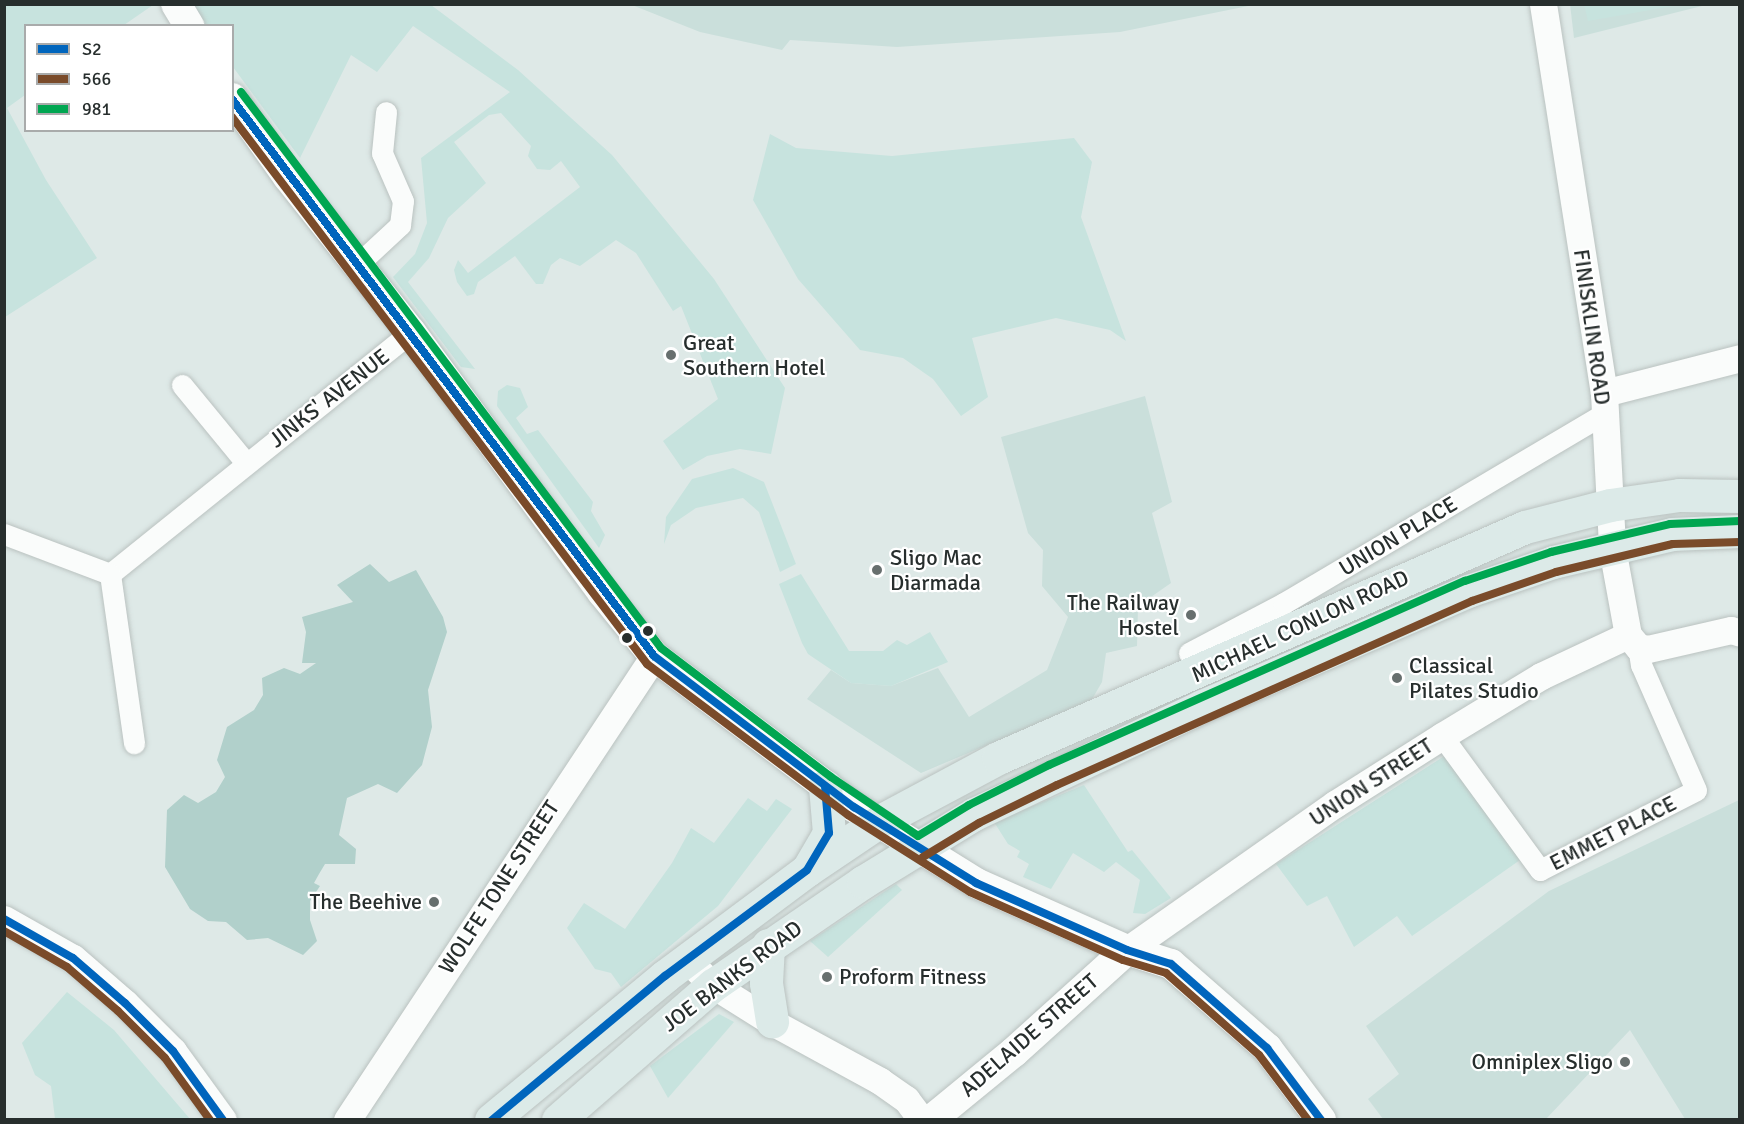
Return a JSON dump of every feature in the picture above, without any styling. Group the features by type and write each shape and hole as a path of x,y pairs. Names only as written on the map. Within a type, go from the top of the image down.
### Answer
{"highway":[{"name":"MICHAEL CONLON ROAD","path":"880,820 998,759 1229,659 1364,595 1525,527 1610,505 1679,495 1740,496"},
{"name":"MICHAEL CONLON ROAD","path":"918,848 974,814 1053,775 1408,615 1513,574 1672,534 1740,531"},
{"path":"807,870 829,833 825,786"},
{"name":"JOE BANKS ROAD","path":"491,1119 686,959 807,870 880,820"},
{"name":"JOE BANKS ROAD","path":"558,1119 712,985 768,945 918,848"},
{"path":"768,945 766,983 772,1022"}],"main road":[{"path":"176,4 188,24"},
{"path":"234,101 357,266 411,333 602,592 654,656 825,786 880,820 918,848 976,883 1126,950 1171,964 1200,985 1266,1046 1321,1119"},
{"name":"ADELAIDE STREET","path":"931,1119 1014,1052 1126,950"}],"street":[{"name":"FINISKLIN ROAD","path":"1543,4 1604,404 1612,548 1633,641"},
{"path":"357,266 400,225 403,201 382,153 386,112"},
{"name":"JINKS' AVENUE","path":"110,574 411,333"},
{"path":"1604,404 1740,358"},
{"name":"JINKS' AVENUE","path":"182,385 246,463"},
{"name":"UNION PLACE","path":"1189,653 1284,603 1604,404"},
{"path":"4,534 110,574 134,743"},
{"name":"UNION STREET","path":"1126,950 1335,804 1541,676 1633,641 1648,650 1731,630 1740,633"},
{"name":"EMMET PLACE","path":"1442,736 1540,870 1696,790 1641,665 1633,641"},
{"name":"WOLFE TONE STREET","path":"347,1119 654,656"},
{"path":"4,919 73,958 125,1003 173,1051 223,1119"},
{"path":"686,959 712,985 772,1022 880,1081 906,1099 922,1119"}],"shaded area":[{"path":"1570,4 1706,5 1574,38"},
{"path":"632,5 1253,5 1120,32 897,47 790,40 782,50 700,32"},
{"path":"1145,396 1172,502 1152,513 1171,583 1138,606 1137,646 1106,653 1102,682 1091,701 921,773 807,699 831,670 851,683 891,686 938,668 969,717 1047,670 1068,617 1042,586 1043,550 1028,533 1001,437"},
{"path":"370,564 389,582 416,570 443,617 447,632 428,690 432,727 422,765 397,793 378,784 347,798 339,835 356,849 355,864 325,864 319,874 314,883 320,886 310,901 310,920 317,941 303,955 268,938 247,940 226,922 208,921 190,909 165,867 167,810 184,795 198,803 216,792 225,777 217,760 227,727 254,710 263,695 262,678 284,668 300,674 316,663 302,663 306,632 302,617 353,602 337,585"},
{"path":"1739,800 1739,1119 1685,1119 1630,1030 1546,1119 1383,1119 1368,1099 1399,1074 1366,1026 1549,891"}],"green space":[{"path":"1584,4 1679,4 1679,5 1588,21"},
{"path":"4,5 153,5 125,24 24,24 24,96 7,108 46,180 97,258 5,317"},
{"path":"189,5 431,5 518,70 612,155 714,279 785,388 771,454 740,449 707,456 683,470 663,441 718,399 681,306 673,311 636,253 616,240 580,266 560,258 551,265 543,284 536,284 515,256 478,282 474,294 467,296 457,282 454,270 458,260 468,273 580,187 561,161 550,170 537,169 528,156 531,146 501,113 489,115 454,142 486,183 448,218 429,258 408,282 475,369 461,367 393,277 415,254 427,223 421,158 510,92 413,26 377,72 351,55 300,158 234,68 234,24 202,24"},
{"path":"770,134 796,148 892,156 1074,138 1092,162 1081,217 1126,341 1110,330 1056,318 972,338 988,397 961,416 933,379 903,358 860,350 798,279 753,200"},
{"path":"507,385 520,388 528,407 516,418 527,434 538,430 593,502 591,511 605,535 599,548 497,406 498,391"},
{"path":"733,468 764,482 796,564 780,572 759,512 743,498 696,508 671,525 664,544 666,517 692,479"},
{"path":"801,574 849,651 883,651 897,640 907,645 930,632 948,662 891,686 851,683 808,654 802,643 779,584"},
{"path":"1446,755 1520,860 1412,936 1397,916 1354,947 1327,896 1307,906 1276,864"},
{"path":"1084,785 1128,852 1132,850 1171,898 1145,914 1133,913 1140,880 1116,862 1104,872 1073,853 1051,889 1023,877 1029,864 1017,857 1020,851 1008,844 994,822"},
{"path":"748,798 767,811 776,799 792,809 718,906 621,987 611,973 595,969 567,928 584,903 625,929 672,863 691,828 714,843"},
{"path":"896,884 902,890 828,957 810,941"},
{"path":"67,992 114,1030 190,1119 55,1119 51,1086 35,1075 22,1043"},
{"path":"719,1014 734,1022 668,1098 650,1066"}],"transit line":[{"name":"981","path":"241,92 661,648 831,777 918,836 969,805 1049,765 1465,581 1551,552 1670,524 1740,521"},
{"name":"S2","path":"234,102 654,656 854,807 976,883 1127,950 1171,964 1267,1048 1321,1120"},
{"name":"566","path":"234,120 647,664 848,815 970,892 1123,960 1166,973 1259,1055 1308,1120"},
{"name":"566","path":"923,857 979,823 1057,785 1472,601 1556,572 1673,544 1740,542"},
{"name":"S2","path":"492,1120 665,976 807,870 829,833 825,786"},
{"name":"S2","path":"4,919 73,958 125,1003 173,1051 223,1120"},
{"name":"566","path":"4,931 67,967 118,1011 165,1058 210,1120"}],"place":[{"name":"Great Southern Hotel","path":"671,355"},
{"name":"Sligo Mac Diarmada","path":"877,570"},
{"name":"The Railway Hostel","path":"1191,615"},
{"name":"Classical Pilates Studio","path":"1397,678"},
{"name":"The Beehive","path":"434,902"},
{"name":"Proform Fitness","path":"827,977"},
{"name":"Omniplex Sligo","path":"1625,1062"}]}
